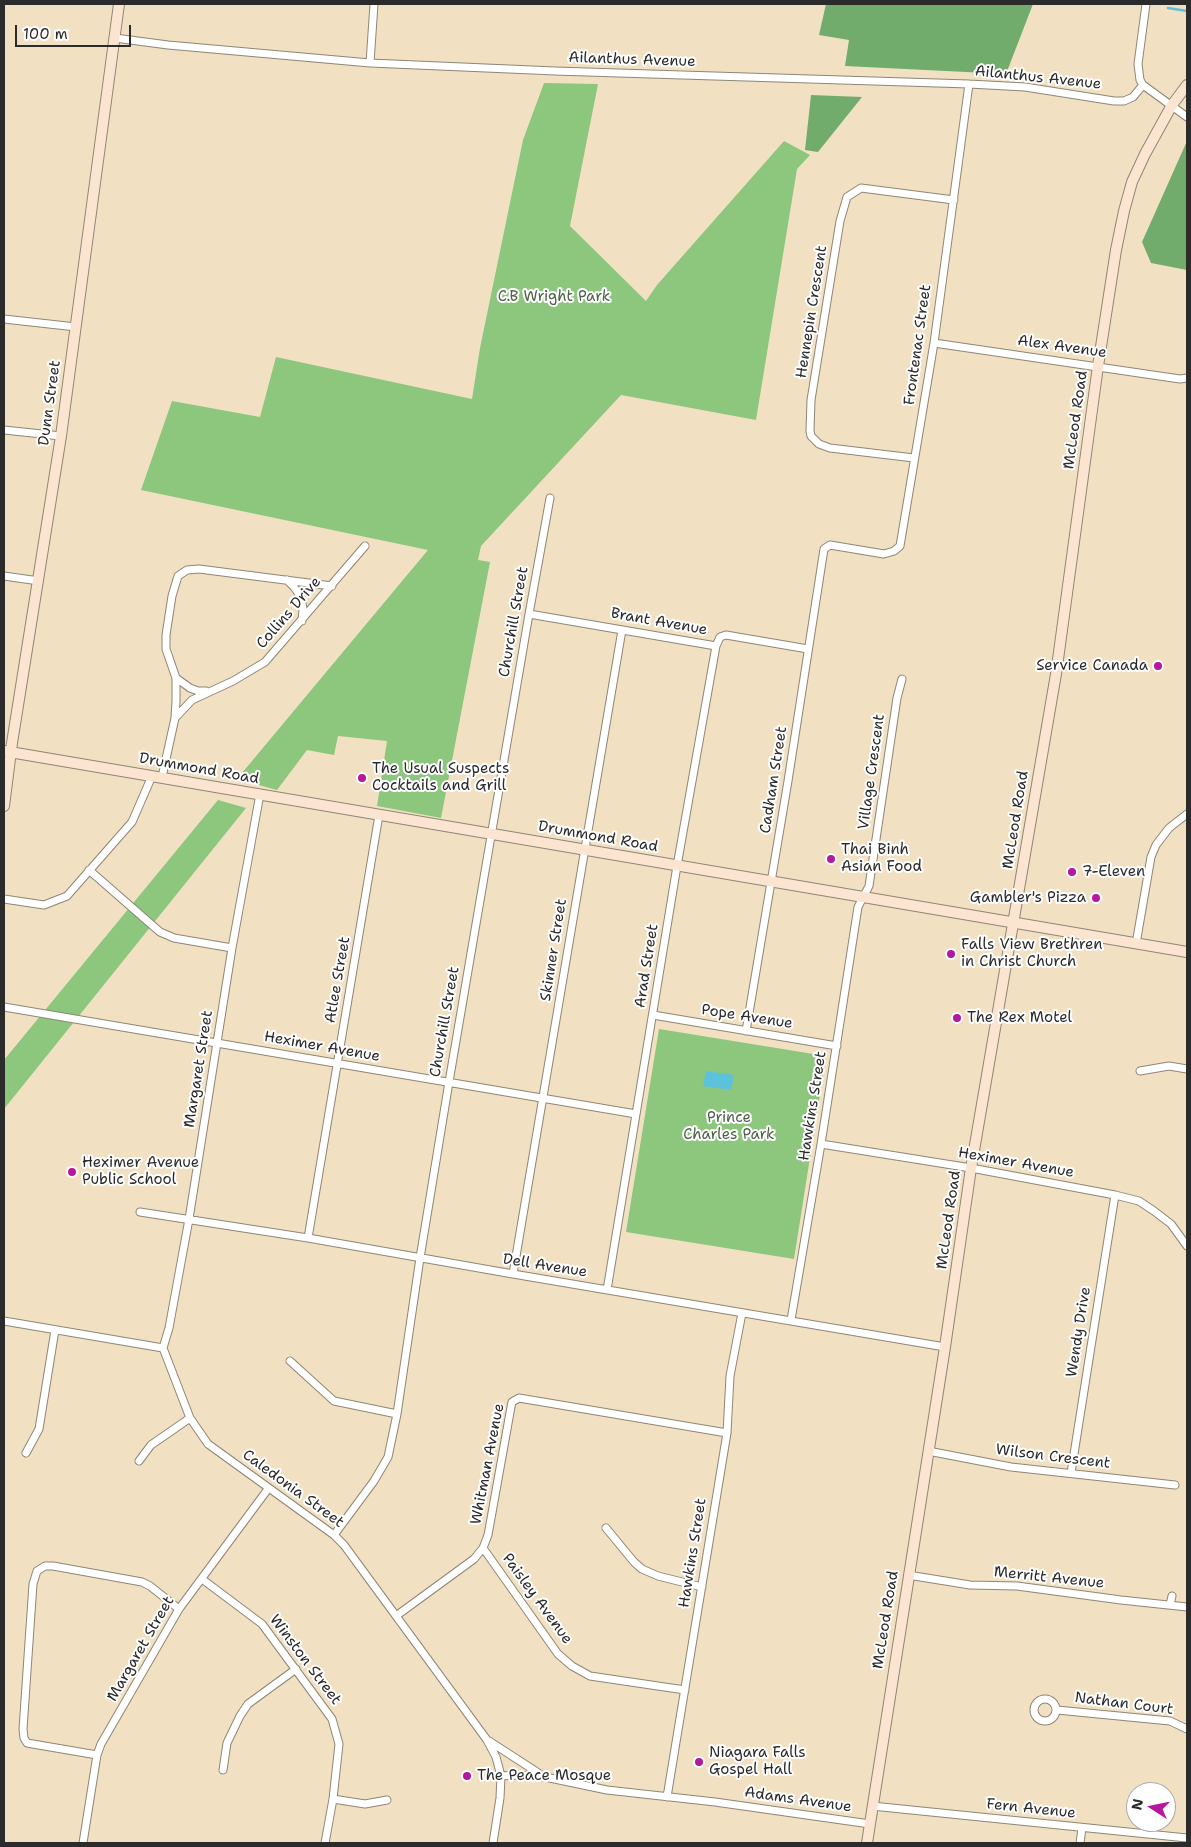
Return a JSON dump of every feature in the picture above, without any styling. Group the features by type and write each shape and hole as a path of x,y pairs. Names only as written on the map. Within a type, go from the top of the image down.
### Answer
{"main road":[{"name":"Dunn Street","path":"4,806 7,751 39,581 61,436 119,4"},
{"name":"McLeod Road","path":"867,1843 945,1347 971,1168 1056,674 1098,366 1124,212 1132,182 1145,154 1172,105 1187,85"},
{"name":"Drummond Road","path":"7,751 1187,952"}],"street":[{"path":"370,64 374,4"},
{"path":"1146,4 1138,64 1140,80 1143,85 1187,117"},
{"name":"Ailanthus Avenue","path":"115,38 176,46 370,64 970,84 1025,87 1124,101 1133,97 1143,85"},
{"name":"Frontenac Street","path":"839,547 884,554 894,551 900,546 934,343 970,84"},
{"name":"Hennepin Crescent","path":"914,458 830,448 819,444 810,431 811,400 840,222 847,197 861,188 954,200"},
{"path":"4,319 76,326"},
{"name":"Alex Avenue","path":"934,343 1180,379 1187,378"},
{"path":"4,430 61,436"},
{"name":"Churchill Street","path":"334,1535 374,1481 388,1457 448,1082 550,498"},
{"name":"Collins Drive","path":"175,718 192,700 233,681 265,662 302,622 365,546"},
{"name":"Cadham Street","path":"746,1031 824,549 830,546 839,547"},
{"path":"162,777 175,718 176,678 166,649 166,635 172,596 178,576 187,570 199,569 332,586"},
{"path":"4,576 39,581"},
{"path":"286,580 301,597 303,609 302,622"},
{"name":"Brant Avenue","path":"529,614 716,646 720,637 726,635 808,649"},
{"name":"Skinner Street","path":"514,1274 622,630"},
{"name":"Arad Street","path":"607,1290 677,866 716,646"},
{"path":"176,678 190,688 198,691 208,691"},
{"name":"Village Crescent","path":"863,897 869,886 897,698 902,679"},
{"path":"4,900 44,905 67,896 132,822 152,776"},
{"name":"Margaret Street","path":"163,1348 169,1328 189,1219 232,948 260,794"},
{"path":"1136,944 1151,857 1156,845 1169,828 1187,814"},
{"name":"Atlee Street","path":"308,1238 379,815"},
{"path":"89,870 160,932 174,938 232,948"},
{"name":"Hawkins Street","path":"791,1320 837,1046 858,907 863,897"},
{"name":"Heximer Avenue","path":"4,1006 636,1114"},
{"name":"Pope Avenue","path":"653,1015 837,1046"},
{"path":"1140,1071 1169,1066 1187,1069"},
{"name":"Heximer Avenue","path":"821,1144 971,1168 1138,1201 1171,1224 1187,1246"},
{"name":"Wendy Drive","path":"1071,1473 1115,1195"},
{"name":"Dell Avenue","path":"140,1212 308,1238 945,1347"},
{"name":"Hawkins Street","path":"667,1797 727,1433 730,1376 742,1313"},
{"path":"4,1321 163,1348"},
{"path":"26,1453 38,1429 54,1330"},
{"name":"Caledonia Street","path":"163,1348 190,1418 208,1444 334,1535 344,1545 487,1740 496,1757 501,1776 500,1798 493,1843"},
{"path":"290,1362 334,1401 396,1414"},
{"name":"Whitman Avenue","path":"396,1616 474,1559 483,1548 488,1535 512,1402 519,1398 727,1433"},
{"path":"139,1461 151,1445 190,1418"},
{"name":"Wilson Crescent","path":"928,1451 1011,1467 1175,1485"},
{"name":"Margaret Street","path":"83,1843 97,1755 101,1744 178,1608 202,1579 268,1488"},
{"path":"606,1528 642,1569 658,1576 702,1587"},
{"name":"Paisley Avenue","path":"483,1548 558,1654 572,1666 590,1676 685,1690"},
{"path":"97,1755 27,1743 24,1738 23,1729 33,1584 37,1571 45,1566 53,1566 142,1582 178,1608"},
{"name":"Merritt Avenue","path":"908,1575 970,1585 1017,1586 1187,1606"},
{"name":"Winston Street","path":"202,1579 262,1624 332,1719 339,1744 333,1799 325,1843"},
{"path":"1170,1605 1172,1596"},
{"path":"223,1770 227,1743 248,1704 296,1668"},
{"name":"Nathan Court","path":"1057,1710 1170,1722 1187,1729"},
{"name":"Adams Avenue","path":"487,1740 545,1777"},
{"name":"Adams Avenue","path":"501,1776 545,1777 607,1790 714,1802 870,1824"},
{"path":"333,1799 365,1804 387,1800"},
{"name":"Fern Avenue","path":"872,1806 1187,1838"},
{"path":"1080,1843 1082,1828"}],"green space":[{"path":"826,4 1033,4 1006,74 845,66 849,40 819,35"},
{"name":"C.B Wright Park","path":"544,83 598,84 570,226 646,301 657,285 784,141 810,155 797,169 756,420 621,395 481,546 478,560 490,562 441,818 377,806 387,741 338,736 334,755 307,750 277,790 237,779 428,550 141,490 172,401 260,417 276,357 472,399 480,348 523,140"},
{"path":"811,95 862,97 818,152 805,150"},
{"path":"1187,141 1187,270 1151,263 1142,242"},
{"path":"218,800 246,808 4,1109 4,1060"},
{"name":"Prince Charles Park","path":"659,1029 826,1056 794,1259 626,1232"}],"water":[{"path":"706,1071 734,1075 731,1090 703,1086"}],"waterway":[{"path":"1168,8 1187,11"}],"place":[{"name":"Service Canada","path":"1158,666"},
{"name":"The Usual Suspects Cocktails and Grill","path":"362,778"},
{"name":"Thai Binh Asian Food","path":"831,859"},
{"name":"7-Eleven","path":"1072,872"},
{"name":"Gambler's Pizza","path":"1096,898"},
{"name":"Falls View Brethren in Christ Church","path":"951,954"},
{"name":"The Rex Motel","path":"957,1018"},
{"name":"Heximer Avenue Public School","path":"72,1172"},
{"name":"Niagara Falls Gospel Hall","path":"699,1762"},
{"name":"The Peace Mosque","path":"467,1776"}]}
